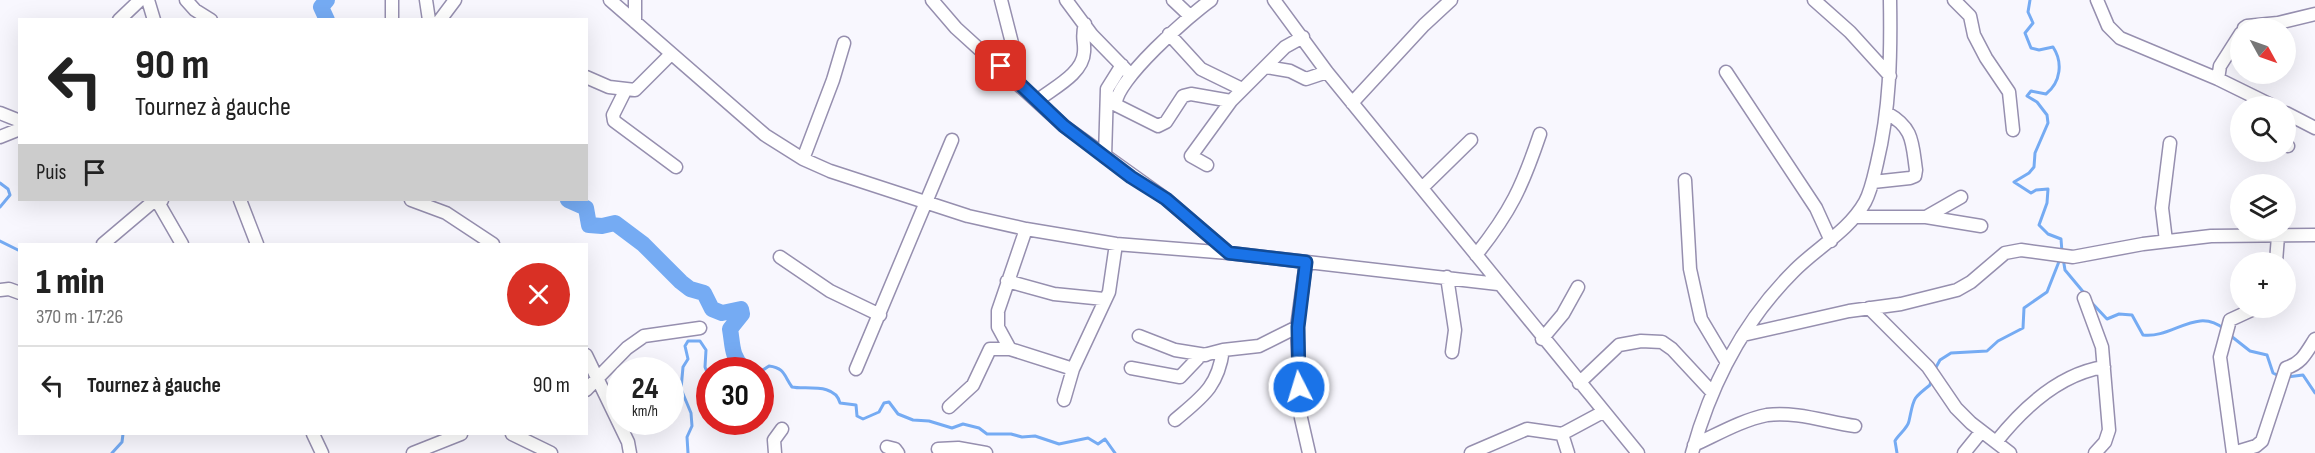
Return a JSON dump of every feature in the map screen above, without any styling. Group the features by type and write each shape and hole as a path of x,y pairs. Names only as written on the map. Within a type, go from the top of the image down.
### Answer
{"street":[{"path":"121,18 140,0"},
{"path":"148,0 153,18"},
{"path":"186,0 208,18"},
{"path":"392,0 392,18"},
{"path":"426,0 429,18"},
{"path":"442,18 455,0"},
{"path":"609,0 737,112 803,159 830,171 926,204 1026,229 1116,244 1229,253 1498,284"},
{"path":"635,0 635,22"},
{"path":"932,0 956,28 1001,66 1064,126 1166,199 1229,253"},
{"path":"1000,0 1013,47 1001,66"},
{"path":"1066,0 1084,24 1131,75"},
{"path":"1173,0 1190,16"},
{"path":"1211,0 1169,34 1131,75 1115,103 1152,126 1166,122 1183,96 1191,94 1231,101"},
{"path":"1274,0 1327,72 1423,187 1542,339 1638,453"},
{"path":"1352,103 1424,25 1451,0"},
{"path":"1814,0 1826,5 1890,76"},
{"path":"1693,449 1712,391 1725,361 1794,271 1856,217 1873,182 1887,113 1890,76 1890,0"},
{"path":"1954,0 1970,16 1974,34 1986,58 2009,92 2013,130"},
{"path":"2097,0 2108,26 2121,38 2218,79 2247,96"},
{"path":"2296,19 2315,14"},
{"path":"1037,101 1058,83 1068,80 1080,67 1084,52 1081,38 1084,24"},
{"path":"1169,34 1201,69 1242,89"},
{"path":"1207,165 1191,156 1231,101 1285,47 1303,37"},
{"path":"803,159 833,80 844,43"},
{"path":"2218,79 2220,66 2230,50"},
{"path":"588,78 625,91 635,90 642,86 670,55"},
{"path":"1105,157 1107,89 1122,65"},
{"path":"1266,67 1290,71 1306,79 1327,72"},
{"path":"1726,72 1816,208 1831,240"},
{"path":"625,91 613,115 614,121 676,167"},
{"path":"0,113 18,120"},
{"path":"1873,182 1915,176 1909,130 1905,123 1887,113"},
{"path":"2296,118 2315,128"},
{"path":"0,137 18,130"},
{"path":"1476,255 1504,220 1524,184 1540,134"},
{"path":"856,369 952,140"},
{"path":"1423,187 1471,140"},
{"path":"2166,241 2162,208 2170,143"},
{"path":"1685,180 1690,269 1701,319 1725,361"},
{"path":"1926,217 1961,197"},
{"path":"104,243 157,201 181,243"},
{"path":"240,201 257,243"},
{"path":"414,201 446,213 491,243"},
{"path":"435,201 446,213"},
{"path":"1856,217 1926,217 1981,226"},
{"path":"1010,349 998,327 998,311 1026,229"},
{"path":"1743,335 1869,308 1900,304 1957,290 1971,282 2005,253 2021,250 2073,257 2166,241 2230,236"},
{"path":"2296,236 2315,236"},
{"path":"1064,400 1073,369 1112,282 1116,244"},
{"path":"780,257 830,291 880,315"},
{"path":"1306,262 1298,327 1301,418 1309,453"},
{"path":"1447,277 1455,330 1452,352"},
{"path":"1007,281 1054,294 1104,299"},
{"path":"1542,339 1563,314 1578,287"},
{"path":"0,290 6,288 18,292"},
{"path":"2084,298 2102,347 2109,430 2105,442 2095,453"},
{"path":"1869,308 1928,367 1956,408 1981,432 2010,453"},
{"path":"2234,318 2230,320 2220,357 2233,453 2256,446 2262,441 2286,368 2297,364 2315,339"},
{"path":"1131,368 1180,377 1200,356 1223,350 1259,346 1298,327"},
{"path":"588,388 599,380 627,348 644,336 700,328"},
{"path":"1139,336 1175,350 1208,355"},
{"path":"1579,383 1620,345 1641,341 1662,342 1672,348 1712,391"},
{"path":"949,407 973,385 990,350 1010,349 1073,369"},
{"path":"1175,420 1206,393 1215,381 1220,370 1223,350"},
{"path":"588,359 628,442 630,453"},
{"path":"1996,442 2034,402 2062,382 2089,369 2104,367"},
{"path":"1471,453 1527,429 1562,434 1603,412"},
{"path":"1693,449 1743,422 1767,415 1786,414 1855,426"},
{"path":"775,453 774,440 782,429"},
{"path":"1964,453 1981,432"},
{"path":"1562,434 1568,453"},
{"path":"313,435 322,453"},
{"path":"413,453 458,435"},
{"path":"530,437 551,453"},
{"path":"939,448 975,449 986,453"}],"waterway":[{"path":"326,18 321,7 327,0"},
{"path":"2030,0 2028,12 2033,23 2025,33 2031,48 2039,50 2053,47 2058,59 2059,72 2055,84 2046,94 2031,91 2027,96 2037,102 2047,115 2048,123 2035,153 2034,167 2014,182 2031,193 2048,189 2047,203 2039,225 2048,234 2061,239 2062,252"},
{"path":"0,183 8,189 10,195 0,207"},
{"path":"570,201 586,208 589,225 602,226 615,223 643,244 681,282 690,289 704,293 712,309 722,313 741,309 742,314 730,329 736,357"},
{"path":"0,241 18,250"},
{"path":"2063,258 2065,270 2085,294"},
{"path":"1935,369 1940,360 1951,353 1987,351 1998,341 2023,328 2024,308 2047,292 2060,259"},
{"path":"2091,302 2107,319 2119,314 2132,315 2143,335 2164,333 2184,325 2204,321 2214,323 2224,329"},
{"path":"2231,336 2250,351 2267,355 2273,373 2281,377"},
{"path":"688,453 687,437 692,426 691,413 681,389 683,367 688,359 685,346 688,341 700,341 706,350 706,357"},
{"path":"774,367 783,373 792,387 819,388 832,392 840,403 856,405 857,416 863,419 879,412 884,403 889,402 898,414 913,420 929,421 952,428 963,424 979,428 987,434 1035,436 1059,444 1088,438 1098,444 1105,439 1115,453"},
{"path":"2287,377 2303,375 2315,393"},
{"path":"1897,453 1895,441 1908,424 1915,400 1930,385 1931,380"},
{"path":"112,453 122,442 123,435"}],"route":[{"path":"1001,66 1064,126 1131,177 1166,199 1229,253 1306,262 1296,355 1299,387"}]}
